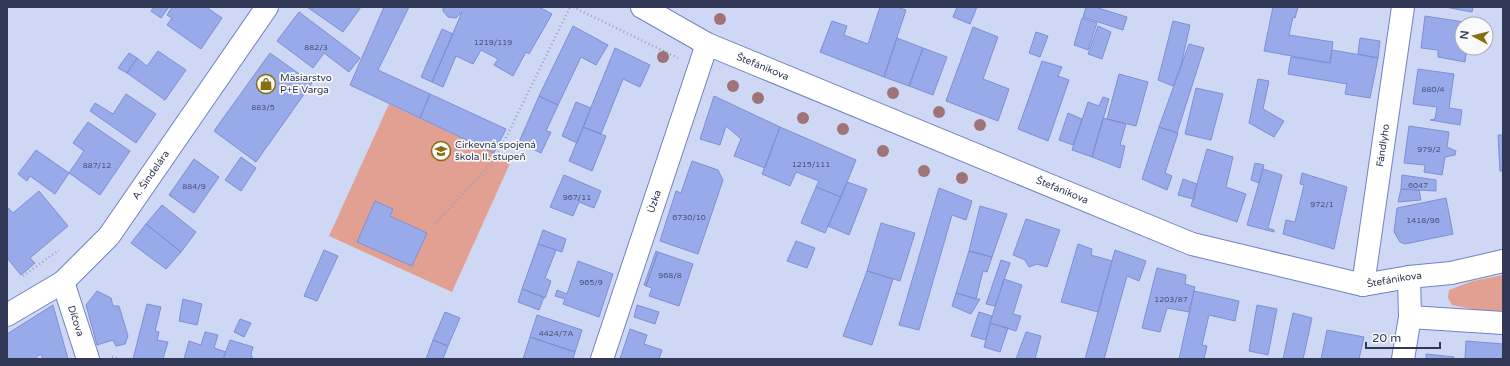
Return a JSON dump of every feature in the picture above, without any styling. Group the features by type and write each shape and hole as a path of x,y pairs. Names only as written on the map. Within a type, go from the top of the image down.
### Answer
{"street":[{"name":"A. Šindelára","path":"7,314 63,282 109,236 267,7"},
{"name":"Štefánikova","path":"642,7 707,44 1192,244 1363,285 1409,277 1451,273 1503,261"},
{"name":"Fándlyho","path":"1363,285 1403,7"},
{"name":"Úzka","path":"602,359 707,44"},
{"path":"1403,359 1410,317 1409,277"},
{"name":"Díčova","path":"63,282 88,359"},
{"path":"1410,317 1503,323"}],"path":[{"path":"435,224 496,158 571,7 681,60"}],"shaded area":[{"path":"389,104 511,161 452,292 329,236"},
{"path":"1503,275 1503,312 1476,310 1452,305 1448,298 1449,290 1473,281"}],"building":[{"path":"154,7 169,7 161,18 151,11"},
{"path":"172,7 206,7 222,18 201,49 167,25 172,18 167,15"},
{"path":"307,7 361,7 343,32"},
{"path":"384,7 409,7 378,70 430,94 420,118 350,85"},
{"path":"443,7 539,7 552,14 529,54 526,52 513,76 494,65 498,59 481,50 473,64 456,56 443,87 432,82 462,12 456,18 448,17 443,11"},
{"path":"880,7 897,7 906,10 884,77 820,52 832,21 847,26 844,35 868,44"},
{"path":"957,7 977,7 970,24 953,17"},
{"path":"1086,7 1095,7 1127,17 1123,30 1083,17"},
{"path":"1273,7 1298,7 1295,18 1293,17 1289,35 1333,42 1330,63 1264,51"},
{"path":"1445,7 1473,7 1472,12"},
{"path":"299,12 360,58 349,72 324,53 313,68 277,41"},
{"path":"1425,16 1454,21 1454,56 1466,56 1465,62 1438,57 1438,50 1421,48"},
{"path":"1082,18 1097,23 1088,50 1074,45"},
{"path":"1173,21 1190,25 1181,66 1173,86 1158,80"},
{"path":"573,26 608,45 596,65 581,57 558,105 539,96"},
{"path":"1098,26 1111,32 1102,59 1088,54"},
{"path":"973,27 998,37 983,79 1009,89 998,121 946,101"},
{"path":"442,29 453,34 432,82 421,77"},
{"path":"1036,32 1048,36 1040,57 1029,53"},
{"path":"897,38 923,48 909,86 884,77"},
{"path":"1360,38 1380,41 1378,58 1358,54"},
{"path":"1189,44 1204,48 1177,133 1159,127"},
{"path":"615,48 650,65 640,87 623,79 601,134 583,127"},
{"path":"923,48 947,57 933,95 909,86"},
{"path":"1332,50 1378,58 1370,98 1345,94 1347,84 1288,74 1291,57 1330,63"},
{"path":"158,51 186,70 165,100 127,73 137,58 147,66"},
{"path":"129,53 137,58 127,73 118,68"},
{"path":"270,53 312,83 256,162 214,131"},
{"path":"1042,61 1062,67 1058,76 1069,80 1048,141 1018,129"},
{"path":"1418,69 1454,74 1449,108 1462,110 1460,125 1430,120 1435,119 1437,107 1413,104"},
{"path":"1119,74 1148,82 1136,126 1107,119"},
{"path":"1258,79 1269,81 1263,109 1284,121 1274,137 1249,123"},
{"path":"1196,88 1223,94 1211,140 1185,134"},
{"path":"126,94 156,114 136,143 90,111 95,103 113,114"},
{"path":"430,94 506,129 494,153 420,118"},
{"path":"539,96 558,105 546,131 551,132 541,153 519,142"},
{"path":"714,96 780,127 765,168 734,156 741,139 726,126 720,145 700,139"},
{"path":"1103,97 1109,99 1092,157 1072,150 1088,102 1099,106"},
{"path":"576,102 591,108 577,143 562,136"},
{"path":"1068,113 1082,119 1073,145 1059,140"},
{"path":"1103,118 1126,124 1120,145 1125,146 1120,168 1092,157"},
{"path":"88,122 130,151 100,195 69,173 84,151 73,143"},
{"path":"1409,126 1449,132 1447,147 1456,151 1455,155 1445,157 1442,175 1424,172 1425,165 1404,163"},
{"path":"583,127 606,136 592,171 569,161"},
{"path":"780,127 856,160 841,197 816,187 819,181 796,172 790,186 762,174"},
{"path":"1159,127 1178,133 1165,173 1172,176 1167,190 1142,179"},
{"path":"1498,135 1503,135 1503,171 1500,171"},
{"path":"1207,149 1233,157 1226,187 1246,194 1237,222 1191,206 1193,199 1194,200"},
{"path":"36,150 69,173 55,194 30,176 27,181 18,174"},
{"path":"241,157 256,168 241,191 225,180"},
{"path":"194,159 219,177 194,213 169,195"},
{"path":"692,161 718,170 723,180 698,254 660,241 676,191 681,193"},
{"path":"1255,163 1264,165 1259,183 1251,180"},
{"path":"1263,169 1282,175 1268,228 1274,230 1274,232 1247,225"},
{"path":"1302,173 1347,187 1334,249 1283,234 1286,220 1295,222 1304,185 1300,184"},
{"path":"564,175 601,191 594,208 579,202 573,216 550,207"},
{"path":"1402,175 1436,180 1436,191 1401,189"},
{"path":"1183,179 1197,184 1193,199 1178,195"},
{"path":"847,182 867,189 849,235 828,226"},
{"path":"816,187 841,197 825,233 801,223"},
{"path":"939,188 972,201 966,220 952,215 919,330 899,325"},
{"path":"1401,189 1419,190 1421,200 1398,202"},
{"path":"39,191 68,226 30,258 35,263 21,275 7,258 7,207 13,213"},
{"path":"1446,198 1453,234 1405,244 1400,242 1394,232 1397,208"},
{"path":"375,201 393,209 390,216 427,233 412,266 357,242"},
{"path":"162,205 196,232 181,252 146,224"},
{"path":"980,206 1007,214 992,257 969,251"},
{"path":"1026,219 1060,230 1047,267 1037,264 1029,267 1025,260 1013,255"},
{"path":"881,223 915,233 900,281 867,271"},
{"path":"146,224 181,252 166,269 131,243"},
{"path":"543,230 566,239 562,252 538,244"},
{"path":"796,241 815,248 807,268 787,261"},
{"path":"538,244 556,250 545,278 551,281 545,298 522,289"},
{"path":"1078,244 1092,249 1091,255 1112,261 1098,312 1061,302"},
{"path":"324,250 338,256 317,301 304,296"},
{"path":"1115,250 1146,261 1139,281 1127,276 1104,359 1085,359"},
{"path":"656,251 658,252 646,286 644,285"},
{"path":"969,251 992,257 987,272 983,271 976,299 956,293"},
{"path":"658,252 693,264 679,306 649,296 652,288 646,286"},
{"path":"1001,260 1010,263 995,306 986,304"},
{"path":"578,261 613,274 599,317 563,304 565,299 555,296 557,290 567,294"},
{"path":"1157,268 1186,275 1185,284 1195,287 1189,312 1167,308 1160,332 1142,328"},
{"path":"867,271 893,279 872,345 843,336"},
{"path":"1004,279 1022,285 1013,314 1021,316 1016,331 990,323"},
{"path":"522,289 544,297 539,310 518,302"},
{"path":"97,291 111,298 113,306 119,306 128,336 125,344 116,346 113,340 97,345 86,305"},
{"path":"1194,291 1239,301 1235,321 1209,315 1202,345 1207,346 1204,359 1179,359"},
{"path":"956,293 980,299 971,314 952,306"},
{"path":"183,299 202,304 197,325 179,321"},
{"path":"147,304 161,307 155,331 159,332 157,340 168,342 163,359 133,359"},
{"path":"53,305 68,359 43,359 41,354 36,357 37,359 7,359 7,334"},
{"path":"637,305 659,312 655,324 634,317"},
{"path":"1257,305 1277,309 1268,355 1249,351"},
{"path":"445,312 460,318 448,346 433,340"},
{"path":"979,312 992,316 986,340 971,336"},
{"path":"1293,313 1312,318 1303,359 1283,359"},
{"path":"537,315 582,330 575,352 530,337"},
{"path":"240,319 251,323 244,337 234,332"},
{"path":"990,323 1008,328 1000,352 984,347"},
{"path":"630,329 647,335 644,344 662,350 659,359 620,359"},
{"path":"1327,330 1364,337 1359,359 1321,359"},
{"path":"205,332 218,335 214,348 226,352 223,359 184,359 189,341 201,345"},
{"path":"1026,332 1041,336 1035,359 1016,359"},
{"path":"530,337 575,352 573,359 523,359"},
{"path":"230,340 253,347 251,354 253,359 223,359"},
{"path":"433,340 448,346 443,359 426,359"},
{"path":"1466,341 1503,344 1503,359 1465,359"},
{"path":"1426,354 1454,357 1453,359 1426,359"}],"place":[{"name":"Mäsiarstvo P+E Varga","path":"266,84"},
{"name":"Cirkevná spojená škola II. stupeň","path":"441,151"}]}
